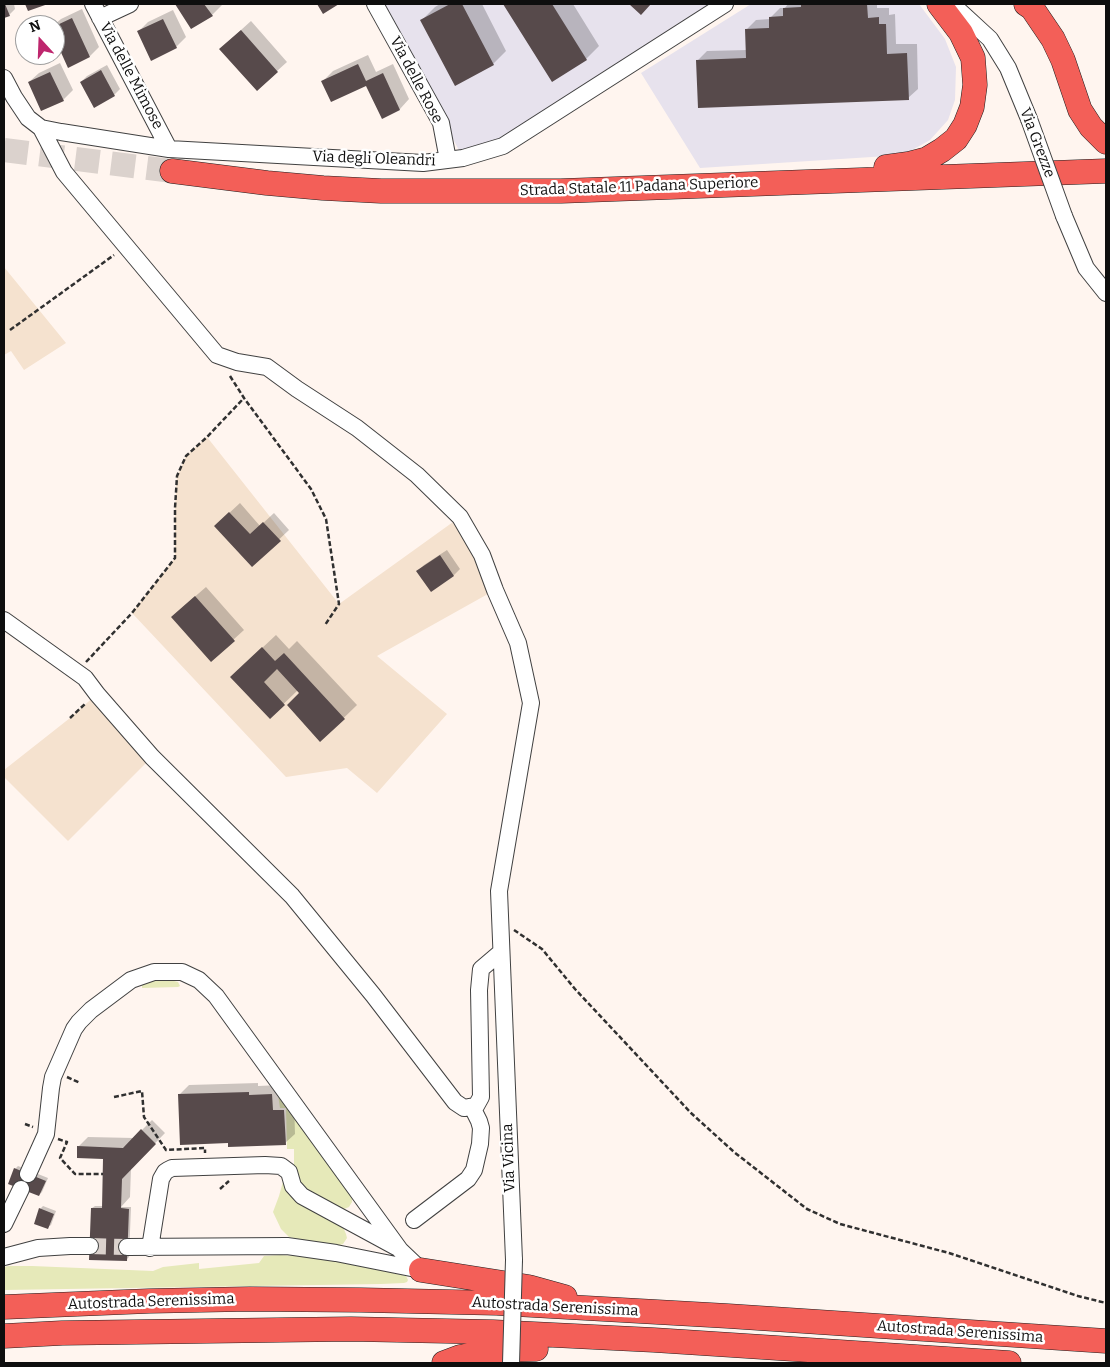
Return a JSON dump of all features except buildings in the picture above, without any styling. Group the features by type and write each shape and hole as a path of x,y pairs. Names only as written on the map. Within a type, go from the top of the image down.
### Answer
{"highway":[{"path":"693,186 809,170 886,167 908,164 927,159 942,150 956,139 966,125 972,107 975,85 972,58 961,33 939,4"},
{"path":"1026,4 1032,8 1053,39 1064,60 1080,110 1091,128 1106,142"},
{"name":"Strada Statale 11 Padana Superiore","path":"170,160 314,188 381,191 561,191 1106,171"},
{"path":"878,180 909,191 1106,184"},
{"path":"421,1270 530,1287 603,1309"},
{"name":"Autostrada Serenissima","path":"4,1307 250,1299 496,1304 738,1316 1106,1341"},
{"name":"Autostrada Serenissima","path":"4,1336 62,1333 351,1329 494,1332 654,1340 1009,1363"},
{"path":"444,1363 460,1357 500,1350 570,1349 654,1340"}],"street":[{"path":"97,11 130,4"},
{"name":"Via delle Rose","path":"375,4 441,123 448,160"},
{"name":"Via degli Oleandri","path":"41,128 170,160 423,163 463,158 502,146 725,4"},
{"name":"Via Grezze","path":"952,4 990,39 1008,68 1064,216 1086,268 1106,293"},
{"name":"Via delle Mimose","path":"97,11 170,160"},
{"path":"4,78 28,118 41,128 64,172 217,356"},
{"name":"Via Vicina","path":"217,356 237,362 267,367 357,428 417,475 460,517 482,555 518,643 531,703 499,891 514,1260 511,1363"},
{"path":"4,620 85,678 152,757 292,896 374,996 455,1102 464,1108 476,1106 481,1097 479,990 481,969 501,952"},
{"path":"28,1174 46,1134 53,1077 74,1029 79,1022 90,1010 131,980 154,972 182,972 199,980 216,996 400,1250 421,1270"},
{"path":"414,1220 468,1179 474,1170 480,1144 481,1128 472,1107"},
{"path":"150,1248 161,1179 164,1172 172,1168 264,1165 282,1166 289,1172 293,1186 302,1196 400,1250"},
{"path":"4,1224 21,1189"},
{"path":"4,1257 38,1248 90,1246"},
{"path":"127,1248 287,1246 336,1253 421,1270"}],"path":[{"path":"10,330 126,246"},
{"path":"217,356 244,398 311,489 326,519 339,604 325,626"},
{"path":"85,678 86,660 132,613 175,558 177,476 186,456 244,398"},
{"path":"70,718 97,694"},
{"path":"500,922 542,949 575,989 691,1113 734,1152 806,1209 840,1224 949,1253 1078,1296 1106,1303"},
{"path":"114,1097 142,1091 144,1117 166,1150 205,1148 206,1153"},
{"path":"25,1124 67,1142 60,1158 75,1174 103,1174"}],"shaded area":[{"path":"382,4 725,4 503,146 463,158"},
{"path":"751,4 919,4 945,39 956,67 955,100 948,120 930,140 903,155 700,168 641,73"},
{"path":"4,267 66,343 24,370 11,351 4,355"},
{"path":"207,437 339,604 460,517 495,590 377,656 447,714 377,793 347,768 286,777 132,613 175,558 177,476 186,456"},
{"path":"97,694 152,757 68,841 4,777 4,770"}],"green space":[{"path":"147,981 174,981 178,982 180,986 142,988 142,985"},
{"path":"278,1095 352,1196 352,1202 349,1207 337,1209 317,1198 300,1185 294,1167 294,1149 287,1149 286,1108 280,1108"},
{"path":"284,1178 343,1227 347,1238 343,1244 337,1246 329,1245 289,1237 281,1229 273,1212"},
{"path":"280,1255 326,1258 406,1276 408,1280 404,1283 381,1284 4,1290 4,1267 9,1266 153,1271 163,1267 199,1263 199,1269 259,1263 264,1256"}],"tunnel":[{"path":"4,150 172,171"},
{"path":"90,1246 127,1247"}]}
